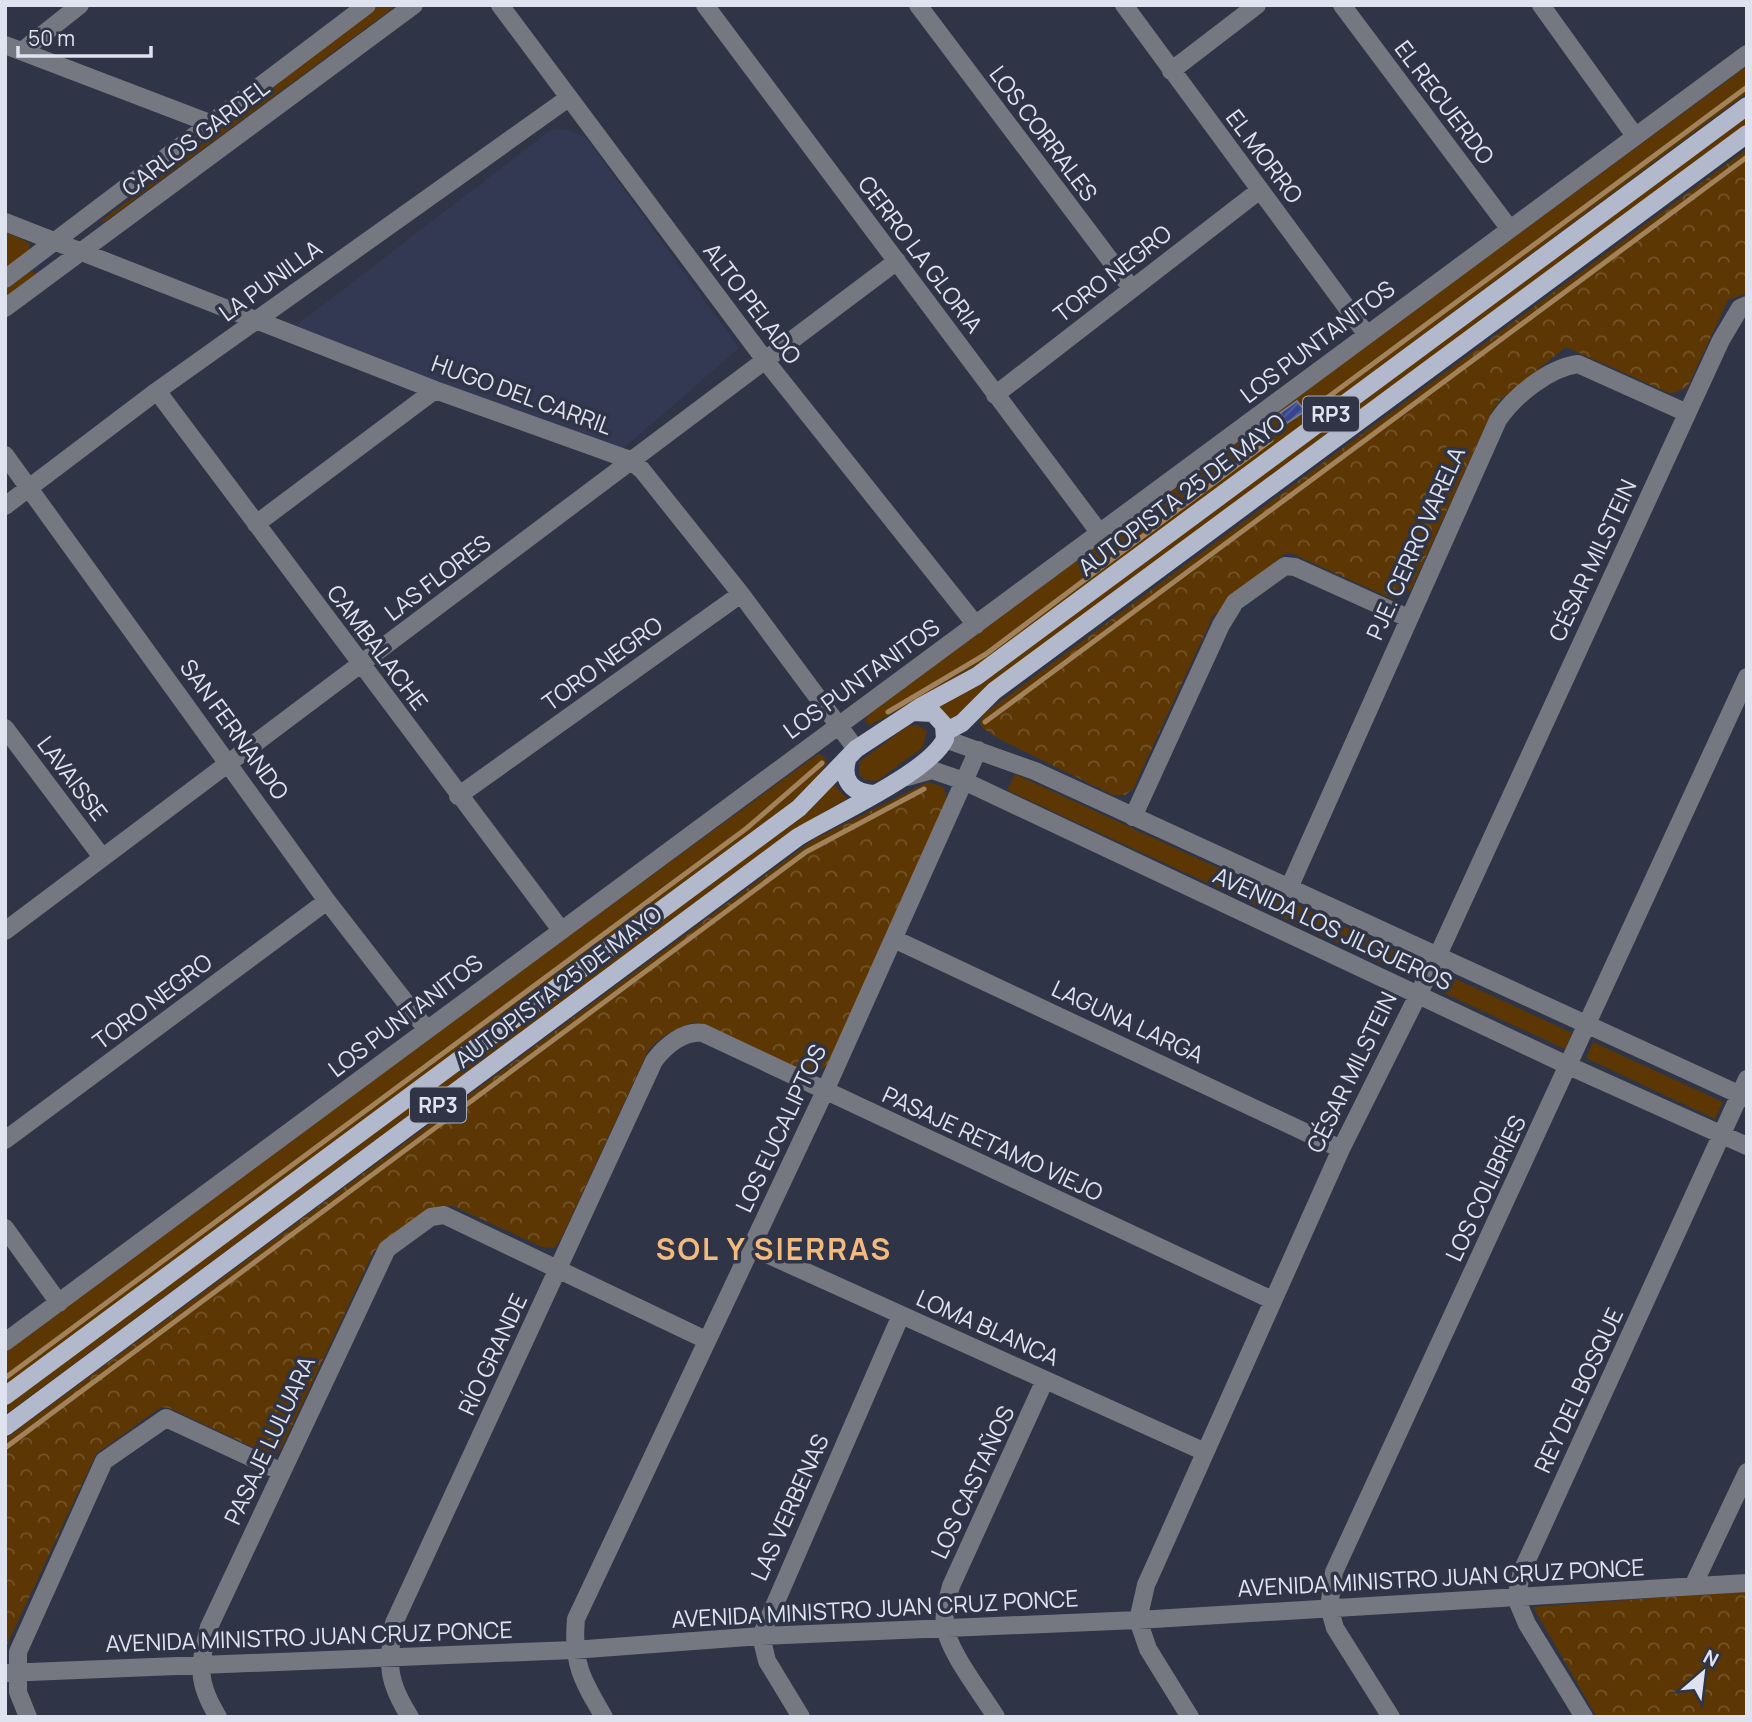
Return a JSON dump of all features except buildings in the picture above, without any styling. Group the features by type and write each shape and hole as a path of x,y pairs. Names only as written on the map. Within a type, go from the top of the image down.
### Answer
{"main road":[{"name":"AUTOPISTA 25 DE MAYO","path":"910,713 977,676 1747,106"},
{"name":"AUTOPISTA 25 DE MAYO","path":"945,736 994,691 1747,134"},
{"path":"910,713 933,713 944,725 945,736"},
{"name":"RP3","path":"852,753 910,713"},
{"name":"RP3","path":"877,794 932,755 945,736"},
{"name":"AUTOPISTA 25 DE MAYO","path":"5,1396 799,808 852,753"},
{"path":"852,753 844,771 847,781 863,794 877,794"},
{"name":"AUTOPISTA 25 DE MAYO","path":"5,1427 798,837 838,812 877,794"}],"street":[{"path":"14,48 80,5"},
{"name":"CARLOS GARDEL","path":"5,279 367,5"},
{"name":"CARLOS GARDEL","path":"5,308 414,5"},
{"name":"ALTO PELADO","path":"500,5 567,99 765,360 976,625"},
{"name":"CERRO LA GLORIA","path":"705,5 1100,532"},
{"name":"LOS CORRALES","path":"918,5 1132,289"},
{"name":"EL MORRO","path":"1124,5 1367,335"},
{"path":"1171,71 1257,5"},
{"name":"EL RECUERDO","path":"1342,5 1509,228"},
{"path":"1541,5 1635,136"},
{"path":"14,48 212,124"},
{"name":"LOS PUNTANITOS","path":"5,1342 1747,54"},
{"name":"LA PUNILLA","path":"5,506 157,391 567,99"},
{"name":"TORO NEGRO","path":"995,395 1260,190"},
{"name":"HUGO DEL CARRIL","path":"5,222 435,390 630,460 642,470 741,594 837,726 852,753"},
{"name":"LAS FLORES","path":"5,930 361,666 630,460 897,261"},
{"name":"CÉSAR MILSTEIN","path":"1138,1620 1146,1586 1341,1149 1416,994 1438,955 1721,340 1744,310"},
{"name":"PJE. CERRO VARELA","path":"1289,888 1498,419 1507,407 1560,366 1578,364 1687,413"},
{"path":"256,524 435,390"},
{"name":"CAMBALACHE","path":"157,391 458,796 562,930"},
{"name":"SAN FERNANDO","path":"5,455 230,763 327,901 427,1030"},
{"path":"1133,817 1234,601 1285,566 1295,567 1408,618"},
{"name":"TORO NEGRO","path":"458,796 741,594"},
{"name":"LOS COLIBRÍES","path":"1329,1607 1334,1572 1747,677"},
{"name":"LAVAISSE","path":"5,728 102,857"},
{"name":"AVENIDA LOS JILGUEROS","path":"945,736 1035,771 1438,955 1587,1027 1744,1091"},
{"name":"LOS EUCALIPTOS","path":"604,1717 581,1678 573,1650 576,1619 825,1091 978,750"},
{"name":"AVENIDA LOS JILGUEROS","path":"897,781 932,770 964,782 1569,1066 1747,1146"},
{"name":"TORO NEGRO","path":"5,1140 327,901"},
{"name":"LAGUNA LARGA","path":"894,939 1341,1149"},
{"name":"PASAJE RETAMO VIEJO","path":"693,1031 704,1033 1272,1300"},
{"name":"RÍO GRANDE","path":"410,1717 393,1691 387,1659 394,1623 654,1061 664,1048 693,1031"},
{"name":"REY DEL BOSQUE","path":"1516,1598 1521,1571 1744,1091"},
{"name":"PASAJE LULUARA","path":"218,1717 204,1693 199,1666 209,1627 380,1258 387,1249 431,1217 444,1215 558,1269"},
{"path":"5,1228 59,1303"},
{"name":"LOMA BLANCA","path":"751,1247 1205,1452"},
{"path":"558,1269 706,1340"},
{"name":"LAS VERBENAS","path":"761,1636 901,1315"},
{"name":"LOS CASTAÑOS","path":"945,1627 945,1608 951,1586 1045,1380"},
{"path":"28,1717 11,1672 104,1461 166,1418 282,1472"},
{"path":"1693,1586 1747,1472"},
{"name":"AVENIDA MINISTRO JUAN CRUZ PONCE","path":"11,1672 573,1650 761,1636 1138,1620 1747,1583"},
{"path":"1516,1598 1527,1624 1584,1717"},
{"path":"1329,1607 1335,1628 1391,1717"},
{"path":"1138,1620 1148,1649 1189,1717"},
{"path":"945,1627 996,1717"},
{"path":"761,1636 766,1661 801,1717"}],"shaded area":[{"path":"552,129 569,130 586,137 739,348 623,449 290,330"}],"green space":[{"path":"379,5 397,5 103,223 102,220"},
{"path":"1747,66 1747,93 997,653 882,719 870,725 865,723 868,712"},
{"path":"1747,114 1747,124 951,722 937,706"},
{"path":"1747,149 1747,293 1728,300 1688,386 1669,393 1566,347 1500,400 1491,413 1411,590 1392,599 1293,554 1284,554 1213,616 1133,789 1125,795 1113,795 1001,740 981,727 980,720 985,713"},
{"path":"5,232 30,243 29,253 5,271"},
{"path":"32,270 37,276 5,299 5,289"},
{"path":"909,725 918,725 927,731 923,747 877,781 864,780 859,774 859,762"},
{"path":"818,754 824,756 827,763 809,788 788,805 5,1385 5,1353 467,1010"},
{"path":"1015,774 1412,958 1404,974 1007,790"},
{"path":"928,782 943,787 948,801 828,1063 819,1072 807,1072 697,1022 663,1037 648,1051 561,1239 554,1248 542,1247 453,1206 437,1207 428,1212 374,1251 282,1447 275,1454 263,1452 169,1408 161,1407 96,1454 5,1649 5,1439 814,839"},
{"path":"834,784 847,799 794,829 5,1415 5,1406 809,811"},
{"path":"1443,973 1572,1033 1565,1049 1435,989"},
{"path":"1593,1042 1723,1102 1715,1119 1586,1058"},
{"path":"1747,1591 1747,1717 1597,1717 1533,1607"}],"waterway":[{"path":"1316,406 1747,87"},
{"path":"985,722 1747,157"},
{"path":"888,712 986,654 1271,440"},
{"path":"5,1378 747,828 822,763"},
{"path":"5,1448 806,852 924,789"}],"district":[{"name":"SOL Y SIERRAS","path":"774,1248"}]}
